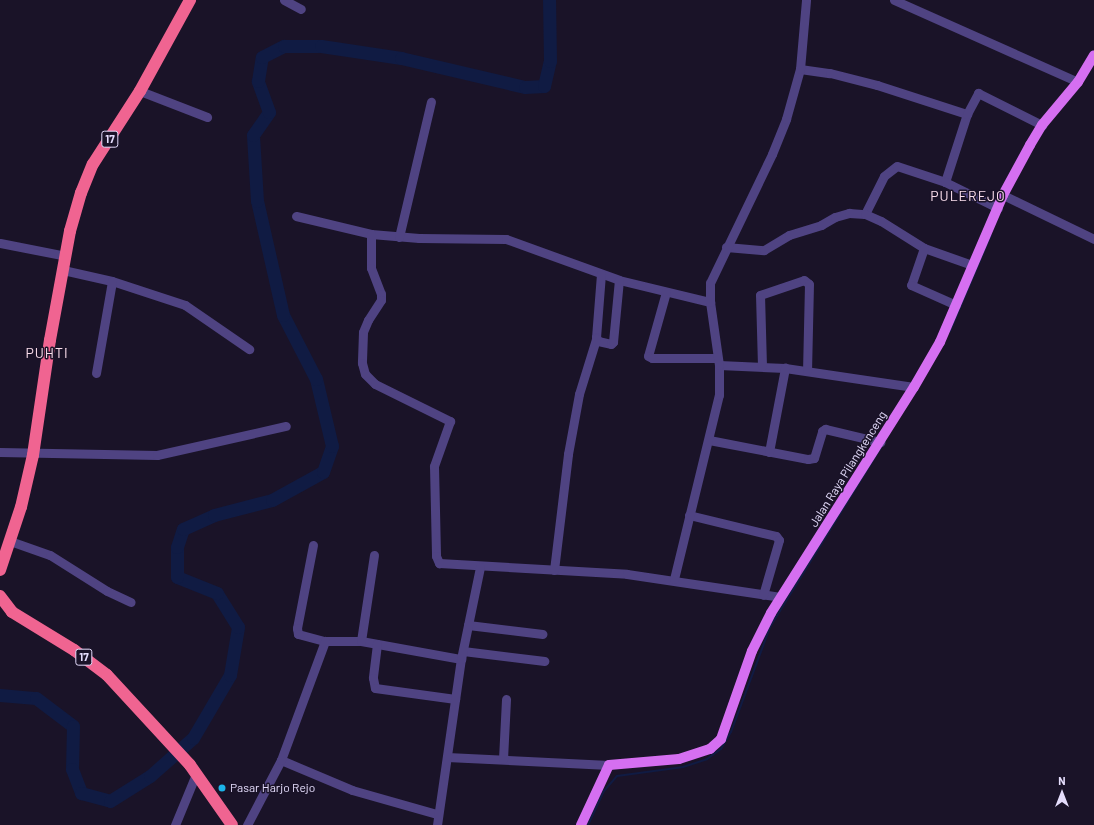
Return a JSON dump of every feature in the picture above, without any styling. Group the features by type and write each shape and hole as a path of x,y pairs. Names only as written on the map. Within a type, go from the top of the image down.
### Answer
{"highway":[{"name":"17","path":"0,570 10,541 33,455 50,340 77,206 89,172 140,91 190,0"},
{"name":"17","path":"0,596 4,605 96,665 193,769 232,825"}],"main road":[{"name":"Jalan Raya Pilangkenceng","path":"608,765 679,759 716,744 724,733 752,651 780,598 799,572 914,386 956,305 1003,195 1042,125 1078,82 1094,55"},
{"path":"581,825 608,765"}],"street":[{"path":"284,0 301,8"},
{"path":"674,579 689,516 710,440 719,396 718,362 710,302 710,283 772,154 800,69 806,0"},
{"path":"894,0 1078,82"},
{"path":"800,69 830,73 877,85 967,114"},
{"path":"140,91 207,117"},
{"path":"945,182 967,114 981,92 1042,125"},
{"path":"399,237 431,102"},
{"path":"865,214 884,176 892,168 897,166 945,182 998,208"},
{"path":"1003,195 1094,239"},
{"path":"726,247 764,250 789,235 821,225 835,217 849,213 865,214 881,221 924,248 972,265"},
{"path":"296,216 371,234 399,237 506,239 619,280 710,302"},
{"path":"371,234 371,268 381,294 381,300 368,320 363,332 362,363 366,374 375,384 450,421 434,466 437,561 443,564 480,567 626,574 674,579 780,598"},
{"path":"0,243 66,256"},
{"path":"924,248 911,285 956,305"},
{"path":"63,270 112,281 185,305 249,349"},
{"path":"554,570 568,454 579,394 596,339 601,274"},
{"path":"596,339 611,344 613,342 619,280"},
{"path":"762,366 760,295 804,280 809,284 807,371"},
{"path":"96,373 112,281"},
{"path":"666,292 648,356 652,358 785,368 914,386"},
{"path":"769,452 785,368"},
{"path":"0,452 33,455 94,452 157,455 286,426"},
{"path":"710,440 769,452 813,458 822,431 825,429 880,442"},
{"path":"689,516 776,536 779,540 764,595"},
{"path":"10,541 50,555 107,591 131,602"},
{"path":"313,545 297,632 302,636 325,641 361,641 462,655 544,661"},
{"path":"361,641 374,555"},
{"path":"437,825 437,814 462,655 480,567"},
{"path":"468,625 542,634"},
{"path":"247,825 281,760 325,641"},
{"path":"377,644 373,678 375,688 455,699"},
{"path":"503,759 506,699"},
{"path":"447,757 608,765"},
{"path":"281,760 352,790 437,814"},
{"path":"175,825 193,769"}],"waterway":[{"path":"0,695 36,698 73,726 72,769 81,793 110,801 150,776 193,738 230,675 238,627 217,593 177,577 177,547 183,529 214,515 272,500 323,472 332,446 316,379 283,315 257,201 253,135 269,112 258,81 262,57 284,46 321,46 401,58 525,87 544,86 550,61 549,0"},
{"path":"950,331 991,235"},
{"path":"588,825 604,791 617,776 683,767 707,759 721,749 731,732 770,627 885,441"}],"place":[{"name":"Pasar Harjo Rejo","path":"222,788"}],"district":[{"name":"PULEREJO","path":"968,196"},
{"name":"PUHTI","path":"47,353"}]}
